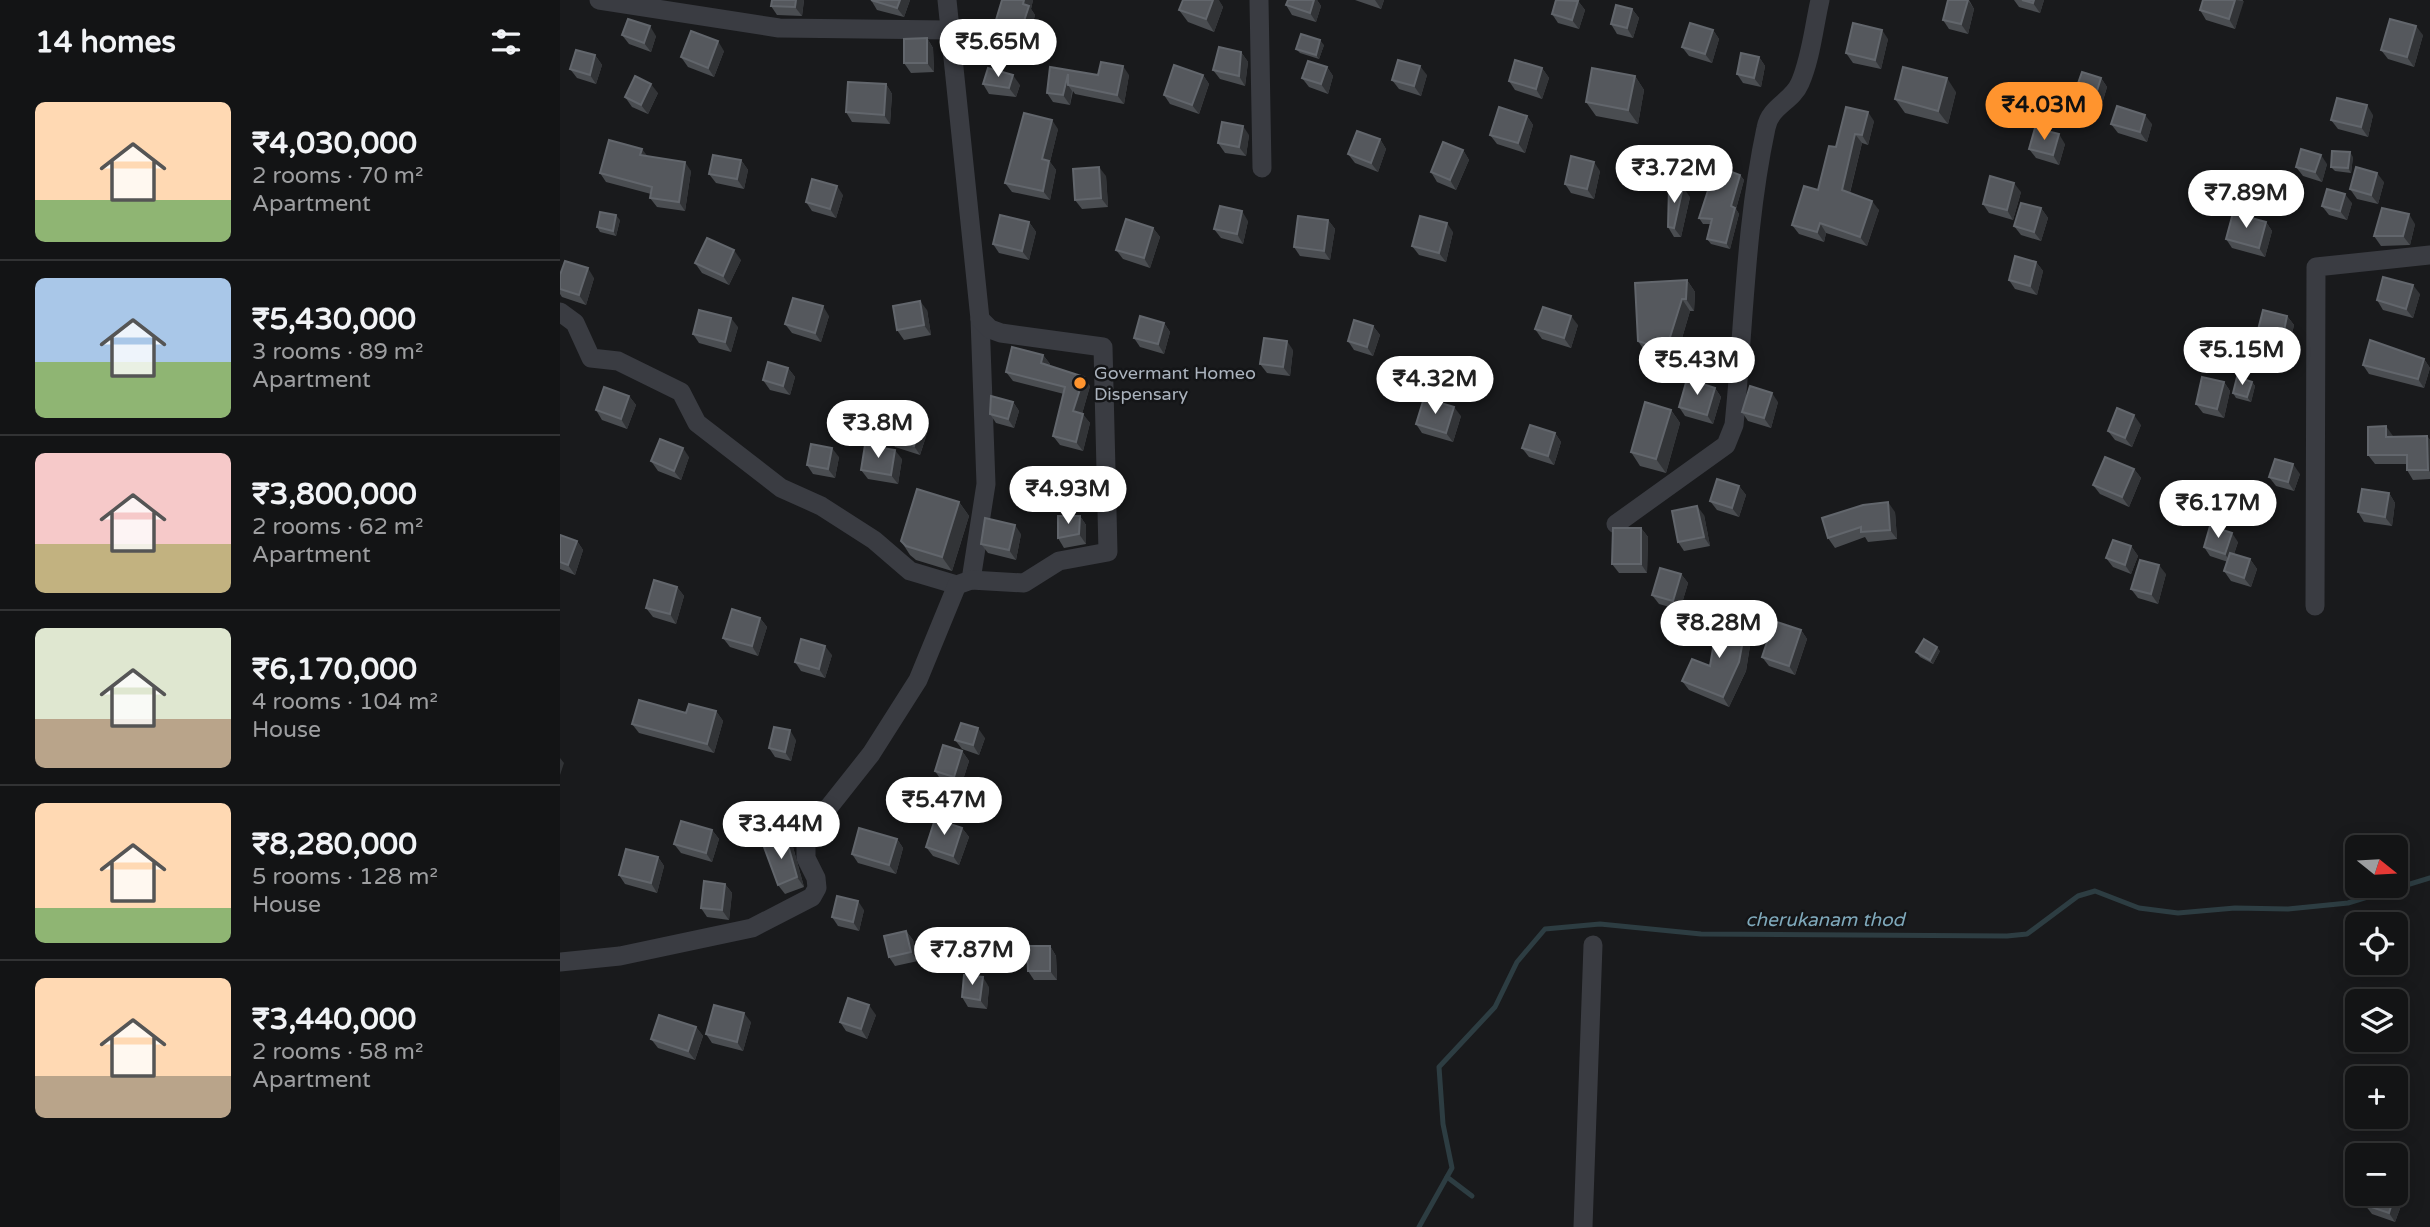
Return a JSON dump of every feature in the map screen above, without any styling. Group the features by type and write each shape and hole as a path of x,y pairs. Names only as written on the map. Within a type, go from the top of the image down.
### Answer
{"street":[{"path":"599,0 779,28 948,30"},
{"path":"560,962 620,956 752,928 812,897 817,888 816,877 806,858 806,836 871,754 918,680 964,582 986,484 980,319 947,0"},
{"path":"1259,0 1262,168"},
{"path":"1616,524 1726,445 1734,425 1749,236 1766,125 1776,107 1791,97 1800,83 1821,0"},
{"path":"2315,606 2316,267 2430,255"},
{"path":"560,312 575,323 591,358 618,361 681,392 697,423 781,488 821,506 874,540 910,571 964,582 1024,583 1059,561 1108,552 1104,348 1001,333 990,329 980,319"},
{"path":"1583,1227 1593,945"}],"building":[{"path":"772,0 796,0 795,7 771,6"},
{"path":"871,0 900,0 897,8"},
{"path":"1002,0 1024,0 1023,4 1029,6 1022,27 996,20"},
{"path":"1183,0 1213,0 1206,19 1179,10"},
{"path":"1288,0 1314,0 1310,13 1286,5"},
{"path":"1556,0 1578,1 1572,20 1552,14"},
{"path":"1948,0 1968,0 1961,24 1943,20"},
{"path":"2203,0 2235,0 2229,19 2200,10"},
{"path":"1616,5 1632,9 1627,28 1611,24"},
{"path":"628,19 650,26 644,43 622,35"},
{"path":"2390,19 2416,26 2407,57 2381,50"},
{"path":"1690,23 1713,30 1705,54 1682,47"},
{"path":"1853,23 1882,30 1875,60 1846,53"},
{"path":"691,31 718,41 708,68 681,57"},
{"path":"1301,34 1320,40 1316,55 1296,49"},
{"path":"927,38 927,63 904,63 904,39"},
{"path":"1219,47 1241,52 1239,76 1213,70"},
{"path":"576,50 595,55 590,75 570,69"},
{"path":"1741,53 1759,57 1754,78 1737,74"},
{"path":"1398,60 1420,66 1414,86 1392,80"},
{"path":"1515,60 1542,68 1536,89 1509,81"},
{"path":"1308,61 1327,67 1321,84 1302,78"},
{"path":"1101,62 1123,66 1117,95 1068,85 1068,74 1063,95 1047,93 1050,67 1098,75"},
{"path":"1174,65 1203,75 1192,105 1164,95"},
{"path":"1903,67 1947,78 1938,111 1895,99"},
{"path":"988,68 1013,75 1009,88 983,84"},
{"path":"1592,68 1635,76 1628,110 1586,102"},
{"path":"2082,72 2101,78 2095,97 2075,92"},
{"path":"635,76 651,84 641,105 625,97"},
{"path":"848,82 886,84 884,115 846,112"},
{"path":"2337,98 2367,105 2361,127 2331,120"},
{"path":"2117,106 2145,115 2140,132 2111,124"},
{"path":"1499,107 1527,116 1518,143 1490,135"},
{"path":"1846,107 1868,112 1862,135 1855,134 1842,190 1872,201 1860,237 1820,223 1817,232 1792,225 1804,186 1818,190 1829,146 1836,147"},
{"path":"1024,113 1052,120 1042,159 1049,161 1043,191 1005,183"},
{"path":"1222,122 1243,126 1239,147 1218,143"},
{"path":"2035,128 2059,134 2053,155 2029,149"},
{"path":"1357,131 1380,139 1371,163 1348,154"},
{"path":"609,140 642,149 640,155 685,162 679,202 650,198 652,187 600,173"},
{"path":"1443,142 1463,150 1450,180 1431,172"},
{"path":"2301,149 2321,155 2315,172 2296,167"},
{"path":"2332,151 2350,152 2348,168 2331,167"},
{"path":"713,155 741,160 737,179 709,174"},
{"path":"1571,156 1594,162 1587,189 1565,184"},
{"path":"1716,166 1740,175 1731,206 1735,208 1726,243 1707,239 1712,219 1699,218"},
{"path":"1099,167 1101,198 1075,200 1073,169"},
{"path":"2356,167 2377,173 2371,195 2350,189"},
{"path":"1990,176 2014,183 2007,210 1983,204"},
{"path":"812,179 837,186 830,209 806,202"},
{"path":"1669,187 1683,187 1674,228 1668,227"},
{"path":"2327,189 2345,194 2340,211 2322,206"},
{"path":"2021,203 2041,208 2034,232 2014,226"},
{"path":"1220,206 1242,211 1237,234 1214,229"},
{"path":"2382,208 2409,214 2403,236 2374,236"},
{"path":"600,212 616,215 613,231 597,227"},
{"path":"2233,213 2266,222 2259,248 2226,239"},
{"path":"1000,215 1029,222 1022,251 993,244"},
{"path":"1298,216 1328,220 1324,251 1294,247"},
{"path":"1420,216 1447,223 1439,253 1412,246"},
{"path":"1126,219 1153,228 1144,258 1116,250"},
{"path":"707,238 734,250 723,276 695,263"},
{"path":"2015,256 2036,262 2030,286 2009,280"},
{"path":"565,261 588,268 579,295 560,289 560,275"},
{"path":"2383,277 2413,285 2406,309 2377,300"},
{"path":"1687,280 1686,299 1682,299 1666,350 1638,341 1635,283"},
{"path":"793,298 823,306 815,333 785,324"},
{"path":"920,301 924,325 897,330 893,306"},
{"path":"1543,307 1571,316 1564,338 1535,329"},
{"path":"699,310 731,318 725,342 693,334"},
{"path":"2263,310 2287,316 2283,336 2258,330"},
{"path":"1140,316 1164,323 1158,344 1134,338"},
{"path":"1354,320 1373,326 1367,347 1348,341"},
{"path":"1264,338 1287,341 1283,367 1260,364"},
{"path":"2370,340 2424,359 2418,379 2363,365"},
{"path":"1012,347 1043,355 1041,363 1084,377 1073,411 1083,414 1076,442 1053,436 1065,387 1006,372"},
{"path":"768,362 788,368 783,386 763,380"},
{"path":"2202,377 2224,382 2217,409 2196,404"},
{"path":"2237,377 2252,382 2247,397 2233,393"},
{"path":"1687,379 1715,388 1707,415 1679,407"},
{"path":"1750,386 1772,393 1764,418 1742,412"},
{"path":"604,387 629,396 621,419 596,410"},
{"path":"991,396 1013,402 1008,419 990,414"},
{"path":"1424,398 1454,407 1446,433 1416,424"},
{"path":"1645,402 1671,410 1656,459 1631,452"},
{"path":"2117,408 2134,415 2125,438 2108,431"},
{"path":"896,413 922,421 914,446 888,437"},
{"path":"1530,425 1555,433 1548,456 1522,448"},
{"path":"2386,426 2386,437 2427,436 2428,470 2407,470 2407,455 2368,455 2368,427"},
{"path":"660,439 683,448 674,471 651,461"},
{"path":"811,444 832,448 828,469 807,465"},
{"path":"865,445 895,450 891,475 861,470"},
{"path":"2105,457 2134,469 2122,497 2093,485"},
{"path":"2275,459 2293,464 2288,482 2269,477"},
{"path":"1717,479 1739,486 1732,508 1710,501"},
{"path":"917,489 959,502 942,557 906,546 901,541"},
{"path":"2362,489 2389,493 2385,517 2358,512"},
{"path":"1888,502 1890,530 1861,532 1861,527 1828,538 1822,518 1863,505"},
{"path":"1697,506 1704,537 1678,542 1672,511"},
{"path":"1058,516 1080,516 1079,534 1058,538"},
{"path":"985,518 1015,525 1009,550 981,544"},
{"path":"2210,526 2232,533 2225,554 2204,547"},
{"path":"1613,528 1641,528 1641,564 1612,564"},
{"path":"560,535 577,541 568,565 560,562"},
{"path":"2113,540 2131,546 2125,565 2106,558"},
{"path":"2230,553 2250,559 2244,578 2224,571"},
{"path":"2140,560 2159,565 2151,594 2131,589"},
{"path":"1660,568 1681,574 1673,601 1652,595"},
{"path":"654,580 677,587 670,614 646,608"},
{"path":"732,609 760,618 752,646 723,638"},
{"path":"1718,619 1746,624 1739,662 1723,697 1682,681 1692,659 1710,666"},
{"path":"1774,621 1801,630 1789,666 1762,657"},
{"path":"801,639 825,646 819,669 795,662"},
{"path":"1924,639 1937,647 1930,660 1916,652"},
{"path":"639,700 686,713 689,704 716,711 707,744 632,724"},
{"path":"961,723 978,728 973,745 955,740"},
{"path":"774,727 790,730 785,752 769,748"},
{"path":"943,745 962,751 954,777 935,771"},
{"path":"935,819 962,828 953,856 926,847"},
{"path":"681,821 712,830 706,853 674,844"},
{"path":"859,828 897,839 889,865 852,854"},
{"path":"786,838 797,877 778,885 764,847"},
{"path":"626,849 658,857 651,883 619,875"},
{"path":"704,881 725,884 722,910 701,908"},
{"path":"837,896 858,901 853,922 832,917"},
{"path":"906,931 911,952 889,957 884,936"},
{"path":"1027,946 1050,946 1050,971 1028,971"},
{"path":"964,975 983,977 980,1000 962,997"},
{"path":"848,998 869,1005 861,1029 840,1022"},
{"path":"714,1005 744,1013 737,1042 706,1034"},
{"path":"659,1015 696,1027 688,1051 651,1039"},
{"path":"2368,1206 2391,1206 2389,1213"}],"waterway":[{"name":"cherukanam thod","path":"1419,1227 1452,1168 1443,1124 1439,1067 1495,1007 1517,962 1545,929 1600,924 1701,934 2007,936 2027,934 2078,896 2095,891 2139,908 2178,913 2235,908 2288,909 2348,903 2430,878"},
{"path":"1447,1177 1472,1196"}],"place":[{"name":"Govermant Homeo Dispensary","path":"1080,383"}]}
